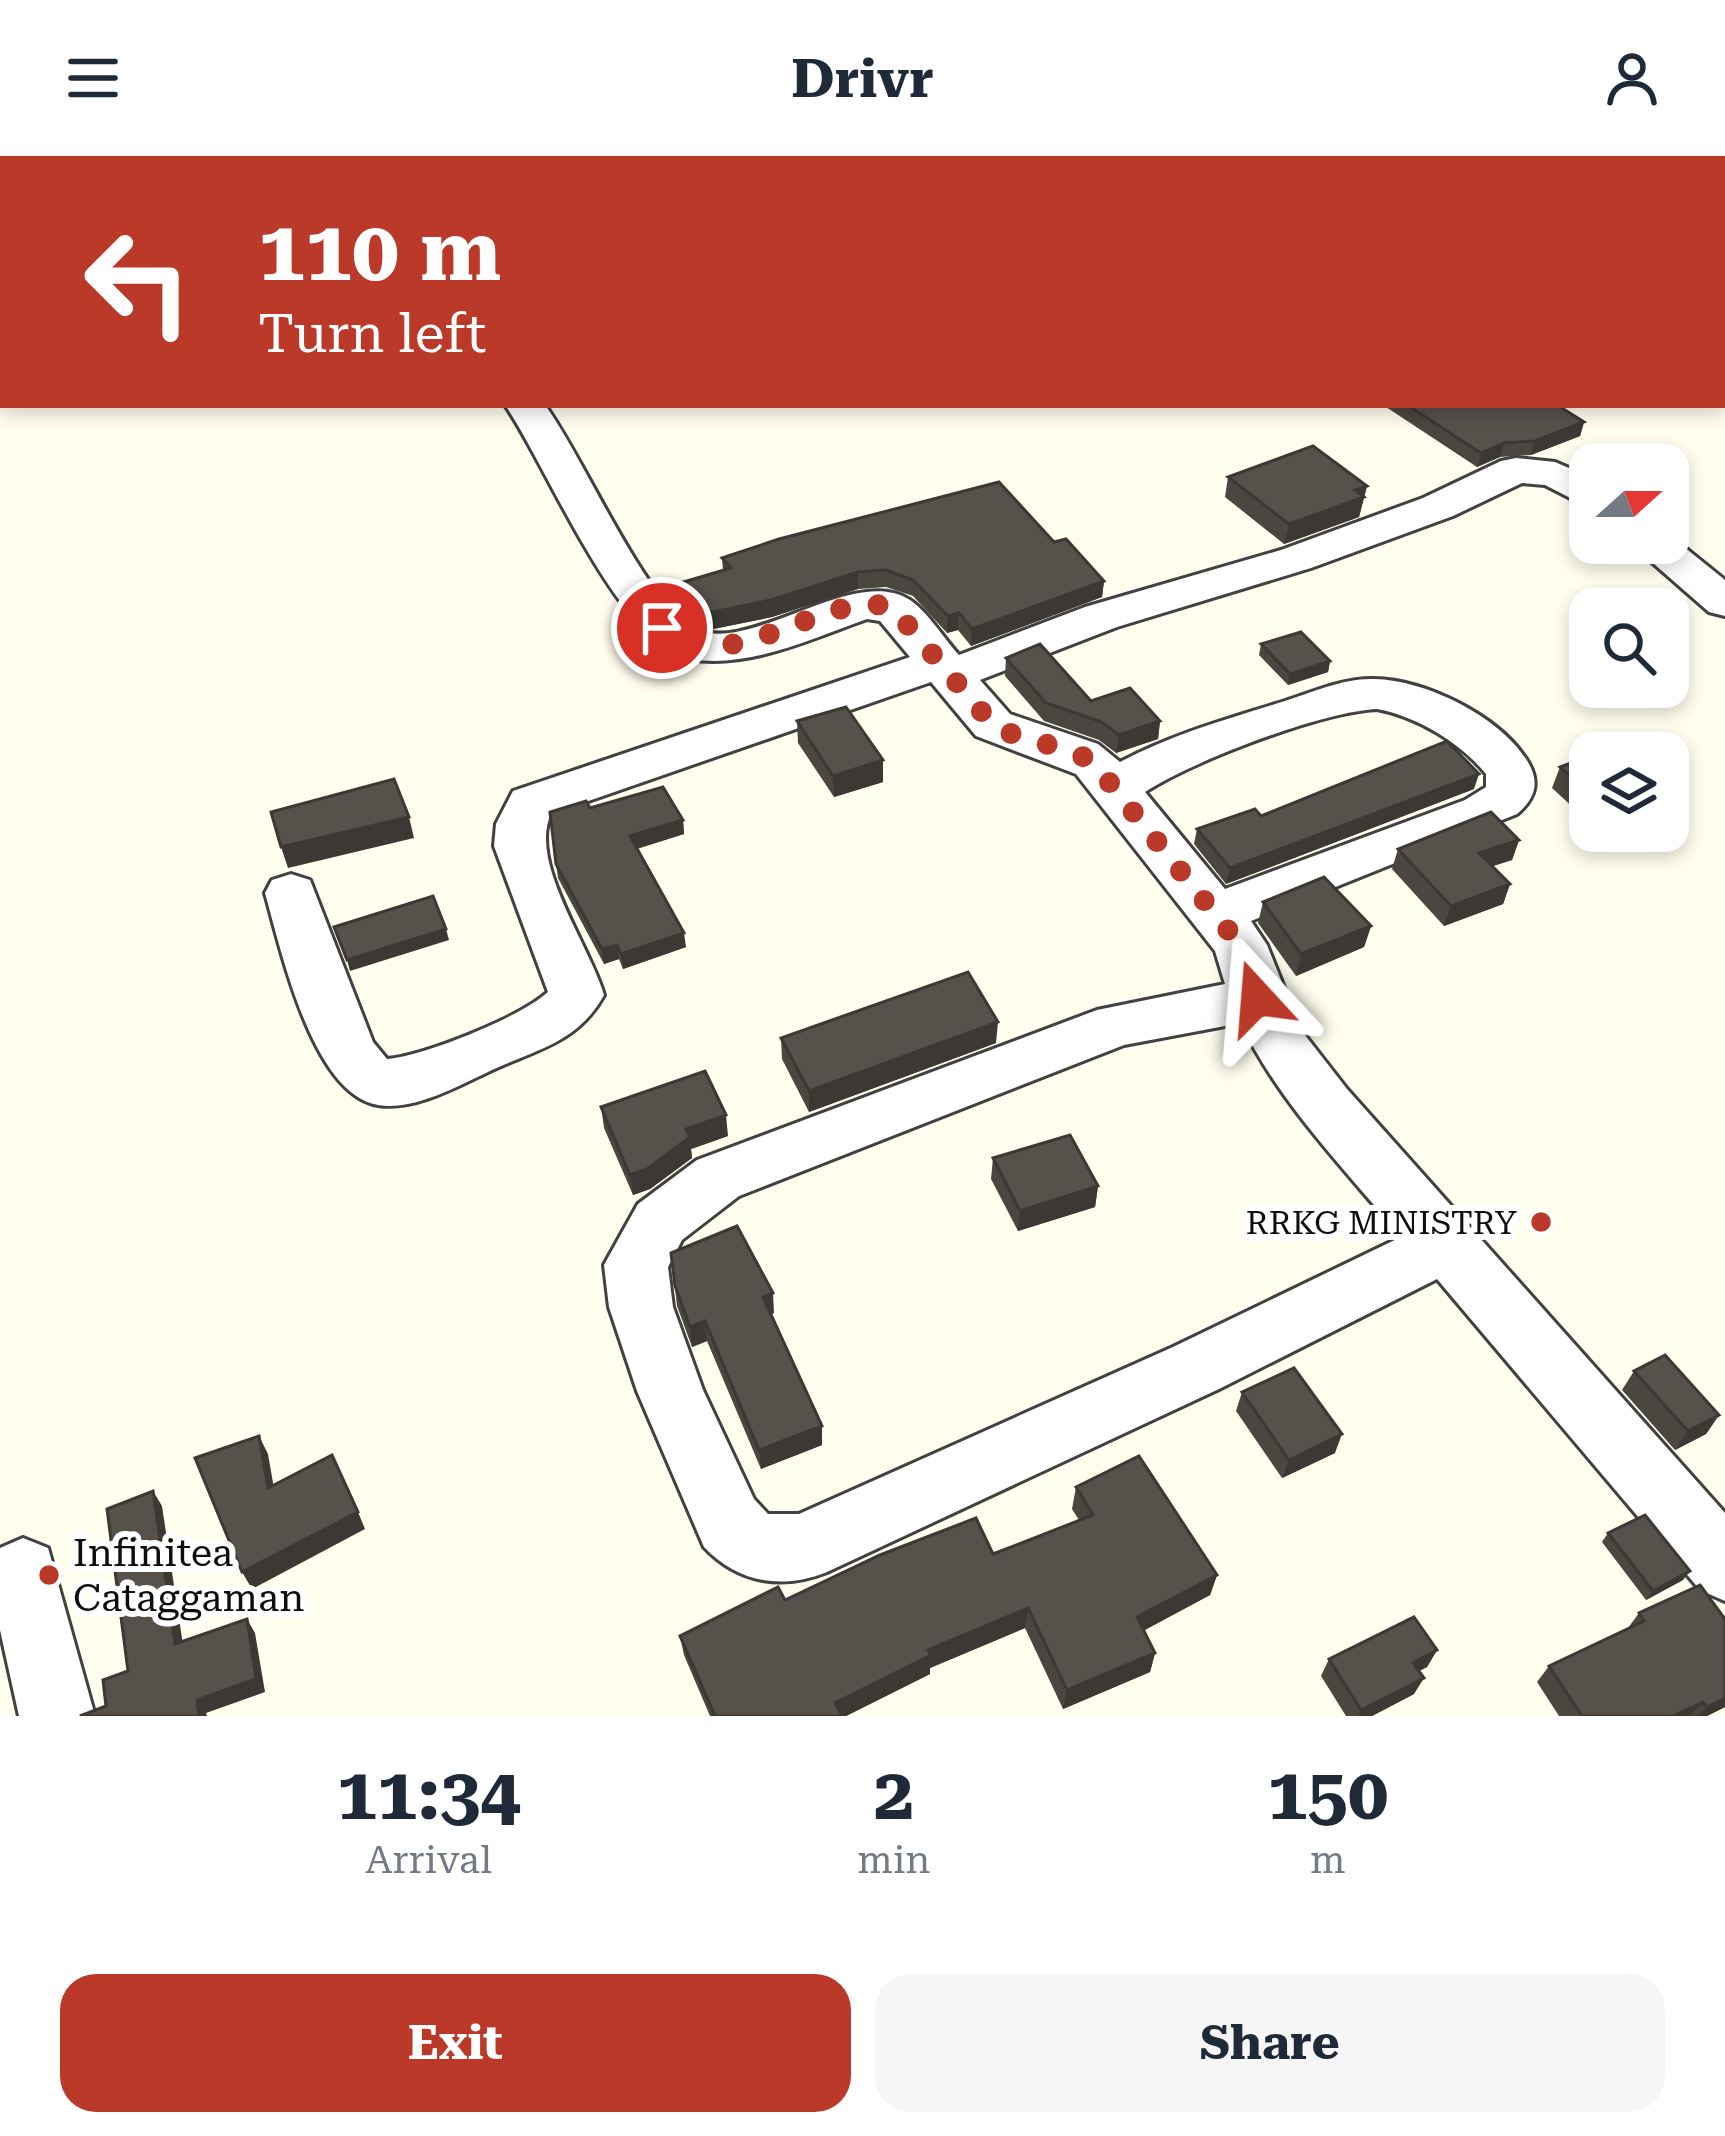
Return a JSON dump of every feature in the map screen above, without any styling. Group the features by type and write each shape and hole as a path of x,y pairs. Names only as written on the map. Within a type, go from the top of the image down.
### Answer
{"street":[{"path":"527,408 551,438 631,586 677,642 728,644 874,604 894,609 993,725 1011,735 1071,749 1093,762 1240,945 1257,998 1291,1059 1443,1246 1725,1566"},
{"path":"291,893 344,1046 362,1076 375,1082 433,1071 550,1021 570,1007 576,995 524,866 516,833 530,803 1101,617 1296,560 1438,507 1516,470 1556,474 1569,482"},
{"path":"1678,564 1725,602"},
{"path":"1116,788 1180,750 1328,704 1382,694 1441,714 1486,745 1508,769 1514,784 1509,796 1483,812 1216,913"},
{"path":"1257,998 1117,1025 718,1178 660,1222 636,1265 641,1307 670,1391 729,1523 747,1542 775,1550 802,1548 1196,1368 1443,1246"},
{"path":"23,1573 57,1716"}],"building":[{"path":"1412,408 1562,408 1584,422 1535,441 1504,443 1481,453"},
{"path":"1313,446 1367,486 1355,490 1364,497 1289,524 1228,477"},
{"path":"999,482 1054,542 1066,539 1104,581 972,629 959,613 948,616 913,580 886,570 858,572 771,600 712,612 691,605 670,586 731,568 722,558 779,539"},
{"path":"1301,632 1330,661 1290,674 1261,644"},
{"path":"1040,644 1091,701 1130,688 1160,721 1119,735 1102,722 1046,703 1006,658"},
{"path":"846,707 883,760 833,776 797,721"},
{"path":"1447,741 1479,774 1230,868 1197,829 1255,809 1261,816"},
{"path":"394,779 409,817 281,847 271,812"},
{"path":"663,787 683,820 630,836 684,933 621,954 617,945 602,949 556,864 550,812 586,801 590,808"},
{"path":"1491,812 1519,840 1479,853 1510,884 1451,906 1398,849"},
{"path":"1324,877 1371,926 1301,954 1263,902"},
{"path":"433,896 446,929 347,960 334,927"},
{"path":"968,972 998,1022 809,1091 781,1038"},
{"path":"705,1071 726,1115 686,1129 690,1137 647,1169 630,1175 601,1107"},
{"path":"1070,1135 1098,1186 1020,1211 993,1158"},
{"path":"737,1226 773,1293 763,1297 822,1426 759,1450 705,1321 690,1327 675,1286 671,1253"},
{"path":"1665,1355 1719,1415 1688,1431 1634,1371"},
{"path":"1294,1368 1342,1434 1289,1460 1242,1392"},
{"path":"259,1436 268,1488 332,1455 358,1512 242,1572 195,1458"},
{"path":"1139,1456 1217,1575 1137,1617 1155,1653 1067,1690 1028,1608 928,1650 931,1655 835,1703 842,1716 715,1716 680,1636 778,1587 785,1600 880,1555 976,1518 993,1554 1093,1515 1076,1487"},
{"path":"153,1491 175,1644 247,1619 256,1679 197,1700 199,1716 80,1716 106,1706 103,1680 128,1671 107,1509"},
{"path":"1645,1515 1690,1571 1653,1591 1608,1533"},
{"path":"1700,1585 1725,1619 1725,1698 1673,1716 1582,1716 1549,1666 1644,1621 1639,1613"},
{"path":"1414,1617 1437,1650 1413,1663 1424,1678 1361,1710 1329,1659"}],"place":[{"name":"RRKG MINISTRY","path":"1541,1222"},
{"name":"Infinitea Cataggaman","path":"49,1575"}],"route":[{"path":"662,628 677,642 728,644 864,605 894,609 993,725 1011,735 1071,749 1093,762 1240,945 1253,973 1257,998"}]}
